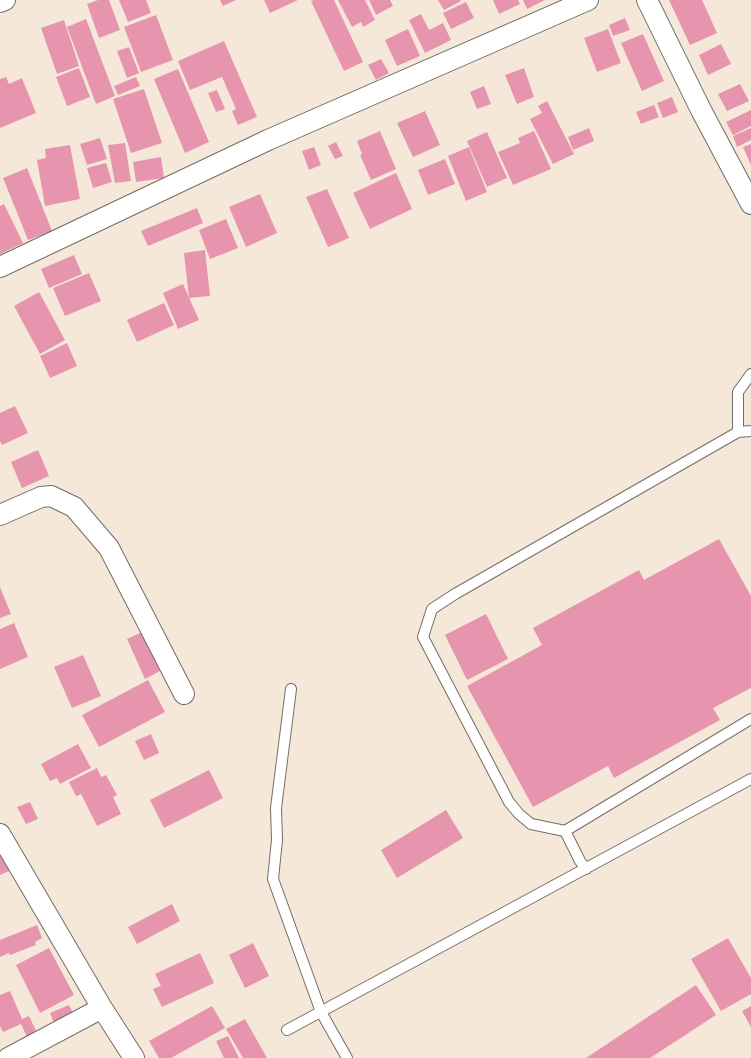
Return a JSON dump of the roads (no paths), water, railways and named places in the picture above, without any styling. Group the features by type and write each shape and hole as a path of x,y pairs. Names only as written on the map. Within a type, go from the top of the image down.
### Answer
{"street":[{"path":"0,2 5,0"},
{"path":"0,266 268,140 588,0"},
{"path":"647,0 701,110 751,204"},
{"path":"0,515 41,496 51,496 74,507 109,548 184,694"},
{"path":"0,834 102,1008 134,1058"},
{"path":"8,1058 102,1008"}],"lane":[{"path":"738,432 738,392 751,374"},
{"path":"751,431 738,432 455,594 432,609 423,636 509,802 531,824 565,831 751,719"},
{"path":"291,689 276,808 277,840 273,879 320,1012 347,1058"},
{"path":"286,1030 751,779"},
{"path":"565,831 586,869"}]}
